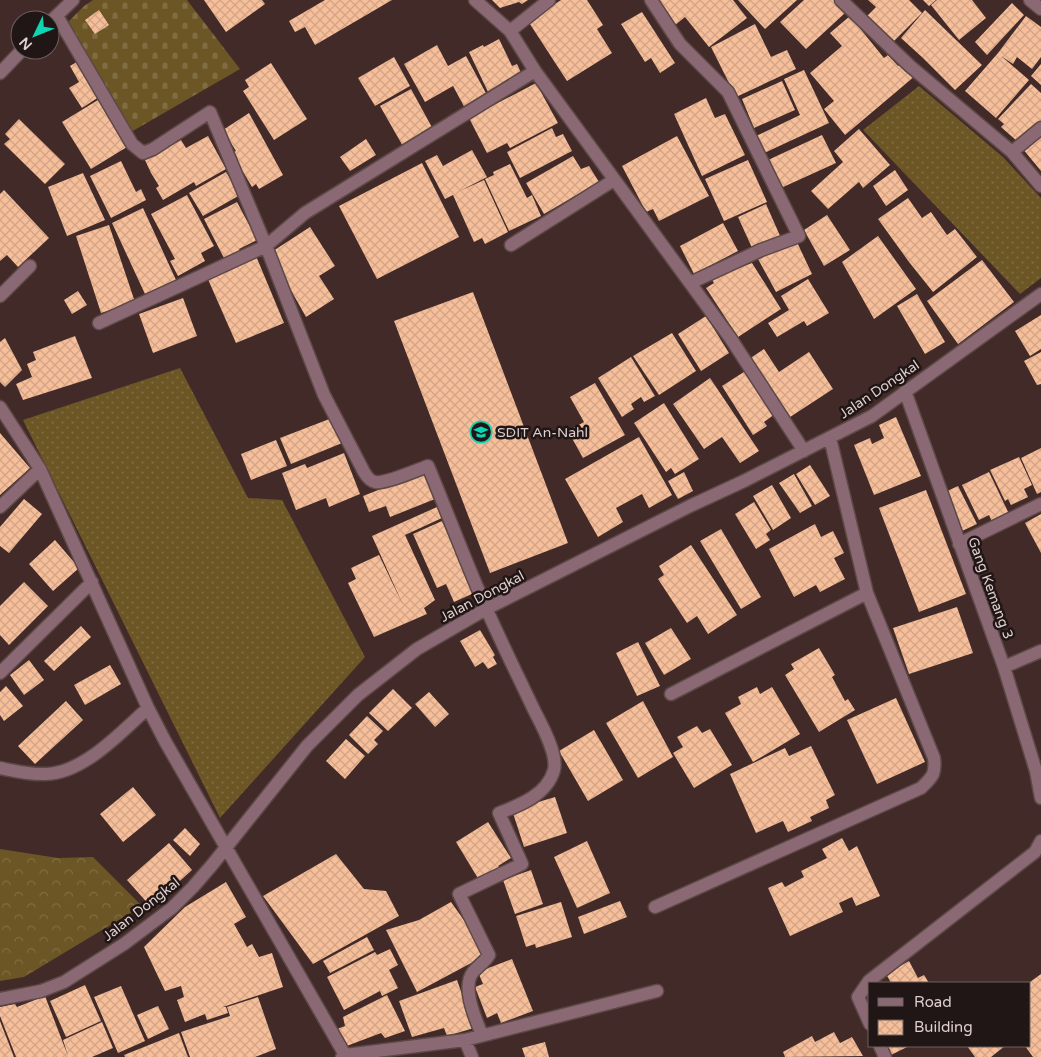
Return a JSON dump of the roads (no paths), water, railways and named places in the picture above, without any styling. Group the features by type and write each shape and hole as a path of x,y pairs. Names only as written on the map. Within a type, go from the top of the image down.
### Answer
{"street":[{"path":"60,12 72,0"},
{"path":"475,0 510,31 535,71 731,339 804,451"},
{"path":"510,31 549,0"},
{"path":"651,0 680,44 728,92 799,236 761,250 690,283"},
{"path":"841,0 910,66 1012,152 1041,186"},
{"path":"1030,0 1041,10"},
{"path":"60,30 132,144 143,153 154,149 210,112 266,246 324,395 364,472 368,479 374,482 382,482 428,466 486,609 543,728 553,753 554,770 547,783 538,793 525,803 499,813 522,864 459,894 489,955 472,972 468,986 482,1035"},
{"path":"0,73 12,60"},
{"path":"100,323 266,246 305,213 535,71"},
{"path":"1012,152 1041,128"},
{"path":"511,245 614,180"},
{"path":"0,296 30,266"},
{"name":"Jalan Dongkal","path":"0,999 41,991 64,982 89,968 172,908 193,887 225,847 255,814 307,746 358,695 417,649 486,609 872,416 1041,294"},
{"name":"Gang Kemang 3","path":"905,391 1039,770 1041,798"},
{"path":"4,412 40,469 148,708 165,741 344,1056 466,1040 657,991"},
{"path":"656,907 920,788 932,777 935,770 934,758 867,592 830,438"},
{"path":"0,508 40,469"},
{"path":"959,544 1041,504"},
{"path":"0,673 92,582"},
{"path":"671,694 867,592"},
{"path":"1004,667 1041,652"},
{"path":"0,768 47,774 77,765 93,756 148,708"},
{"path":"868,982 1035,852 1041,841"},
{"path":"868,982 858,997 868,1020"},
{"path":"466,1040 472,1057"}],"place":[{"name":"SDIT An-Nahl","path":"481,432"}]}
